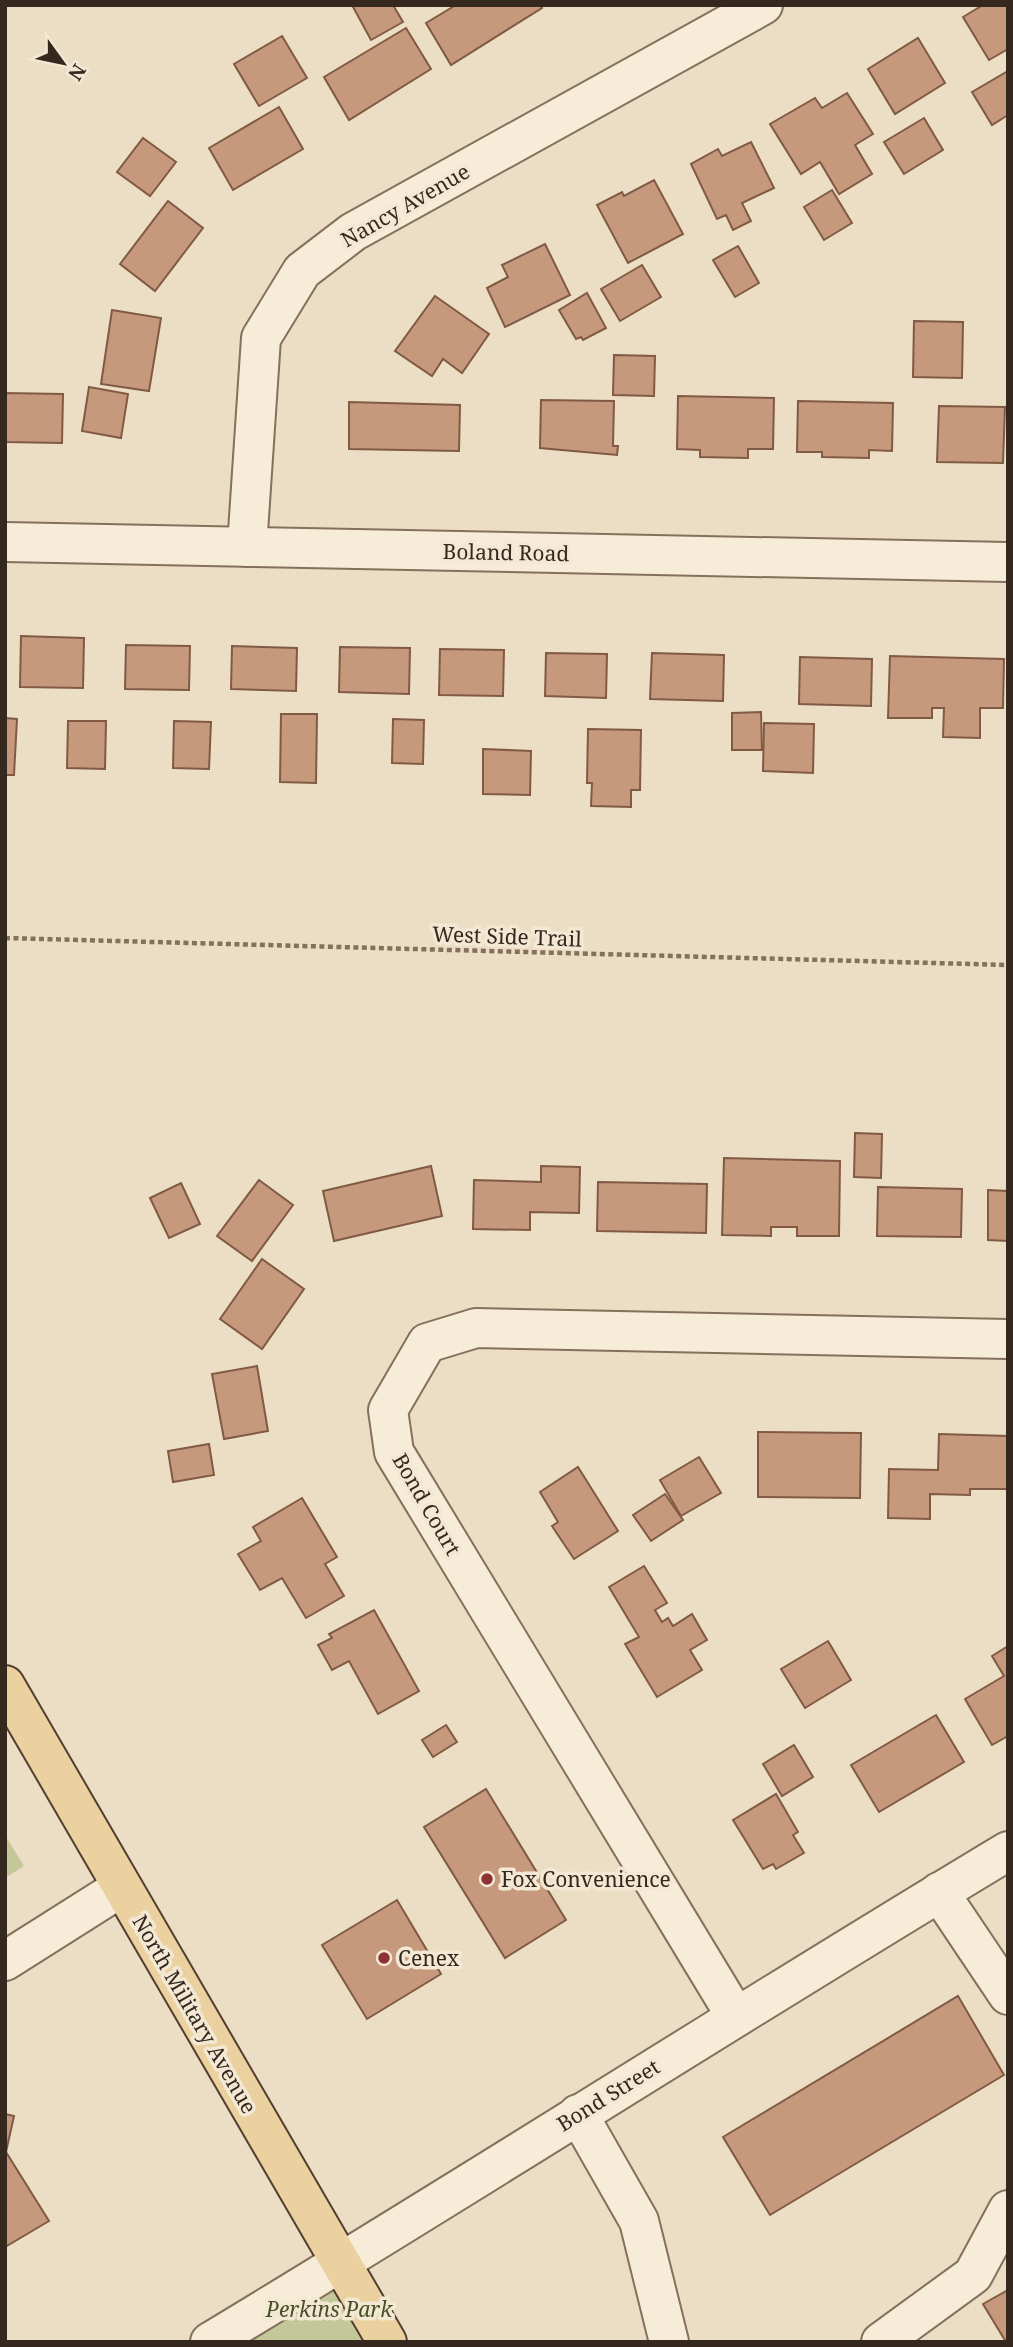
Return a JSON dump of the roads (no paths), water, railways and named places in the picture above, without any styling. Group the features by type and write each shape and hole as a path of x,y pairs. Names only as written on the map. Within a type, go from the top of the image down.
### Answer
{"main road":[{"name":"North Military Avenue","path":"5,1685 387,2342"}],"street":[{"name":"Nancy Avenue","path":"247,547 261,338 302,271 353,232 763,5"},
{"name":"Boland Road","path":"5,542 1008,562"},
{"name":"Bond Court","path":"735,2015 394,1452 388,1410 427,1343 475,1328 1008,1339"},
{"name":"Bond Street","path":"210,2342 340,2264 735,2015 1008,1851"},
{"path":"5,1961 122,1887"},
{"path":"939,1892 1008,1995"},
{"path":"578,2114 639,2221 668,2342"},
{"path":"881,2342 973,2275 1008,2210"}],"place":[{"name":"Fox Convenience","path":"487,1879"},
{"name":"Cenex","path":"384,1958"}],"park label":[{"name":"Perkins Park","path":"329,2309"}]}
